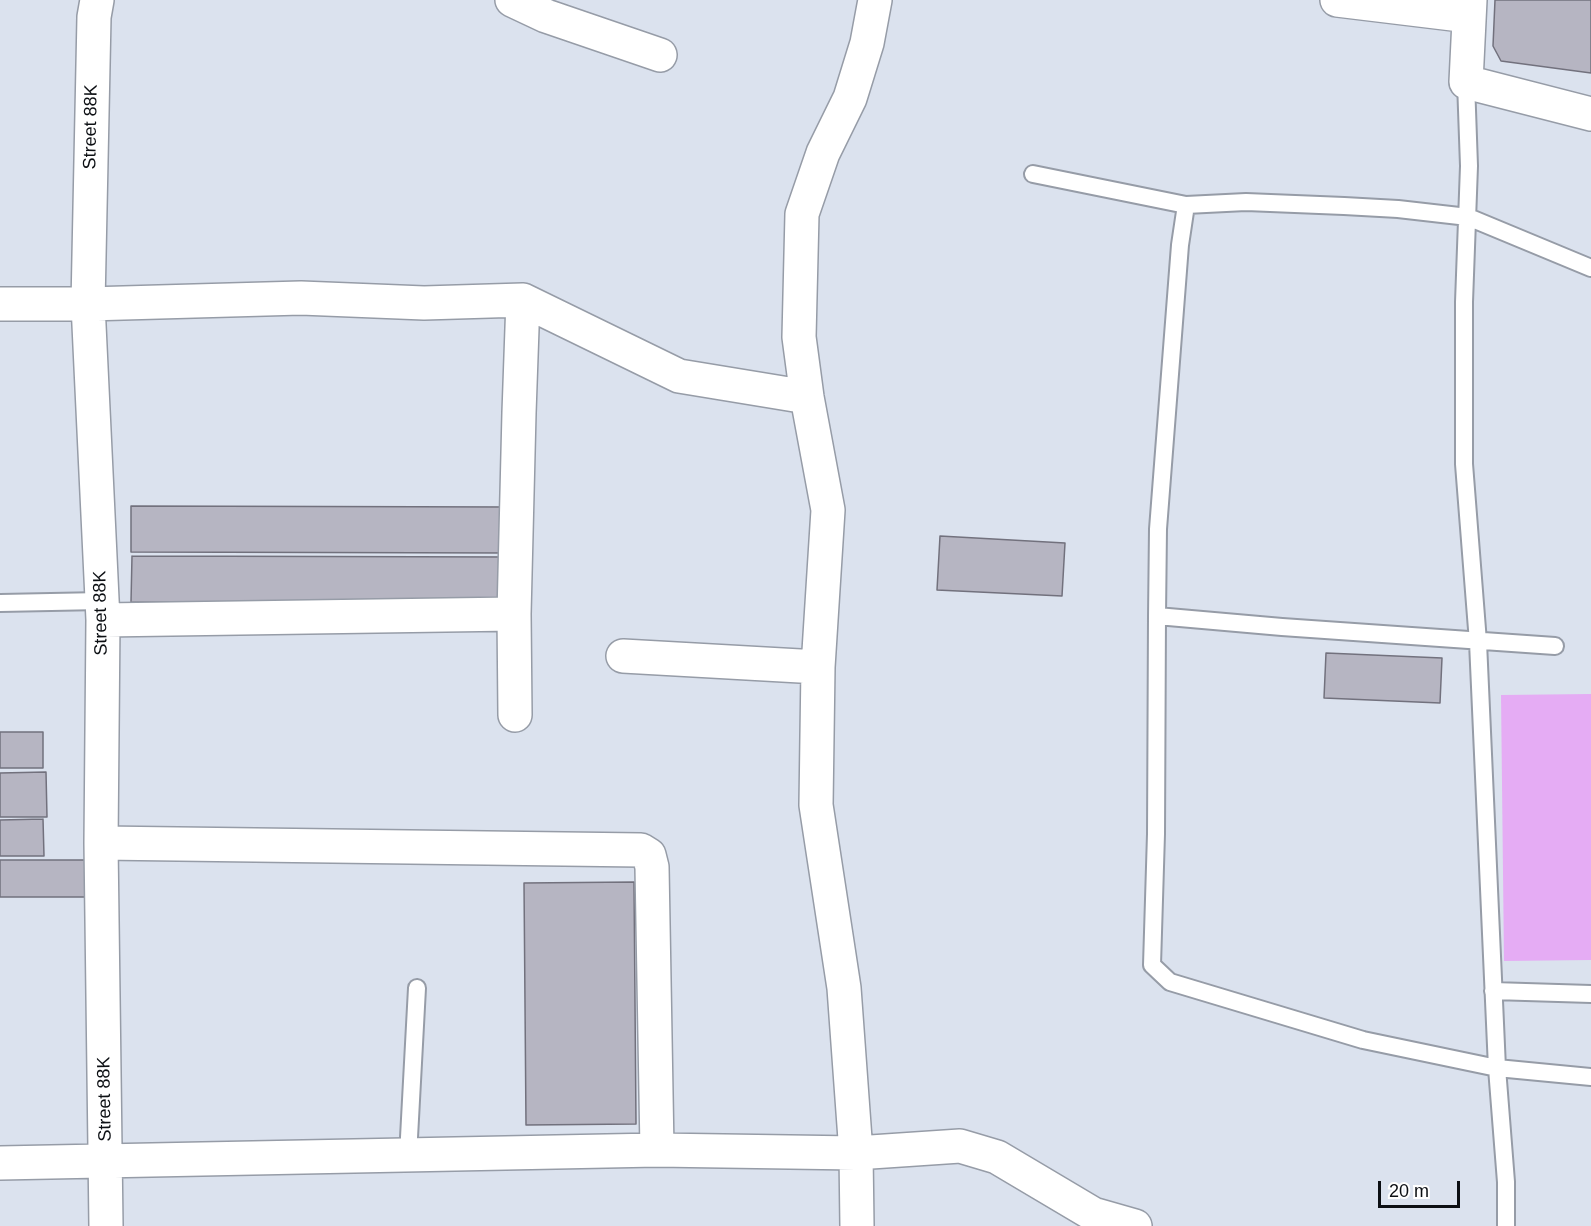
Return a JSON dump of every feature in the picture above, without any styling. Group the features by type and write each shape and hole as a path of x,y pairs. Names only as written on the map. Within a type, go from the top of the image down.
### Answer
{"street":[{"name":"Street 88K","path":"97,0 93,40 88,304 102,611 101,843 106,1226"},
{"path":"512,0 546,16 660,55"},
{"path":"857,1226 856,1154 844,988 816,805 818,667 828,510 807,398 799,337 802,214 823,153 850,98 867,43 874,0"},
{"path":"1337,0 1470,8 1466,82 1591,114"},
{"path":"0,304 301,298 424,303 524,300 679,376 807,398"},
{"path":"515,715 514,614 524,300"},
{"path":"102,611 514,614"},
{"path":"623,656 818,667"},
{"path":"101,843 641,850 649,855 652,867 657,1150"},
{"path":"0,1163 657,1150 856,1154 960,1146 997,1157 1094,1214 1134,1226"}],"lane":[{"path":"1466,82 1469,166 1464,302 1464,464 1479,642 1493,991 1506,1182 1506,1226"},
{"path":"1033,174 1186,205 1246,202 1344,206 1468,217 1591,268"},
{"path":"1186,205 1180,245 1158,530 1156,822 1152,965 1170,982 1363,1040 1497,1068 1591,1077"},
{"path":"0,603 102,611"},
{"path":"1156,616 1555,646"},
{"path":"408,1156 417,988"},
{"path":"1493,991 1591,994"}],"shaded area":[{"path":"1591,694 1591,960 1504,961 1501,695"}],"building":[{"path":"1495,0 1591,0 1591,73 1501,61 1493,46"},
{"path":"131,506 510,507 509,553 131,552"},
{"path":"940,536 1065,543 1062,596 937,590"},
{"path":"132,556 510,557 510,603 131,602"},
{"path":"1326,653 1442,658 1440,703 1324,698"},
{"path":"0,732 43,732 43,768 0,768"},
{"path":"46,772 47,817 0,817 0,773"},
{"path":"43,819 44,856 0,856 0,820"},
{"path":"0,860 91,860 91,897 0,897"},
{"path":"634,882 636,1124 526,1125 524,883"}]}
